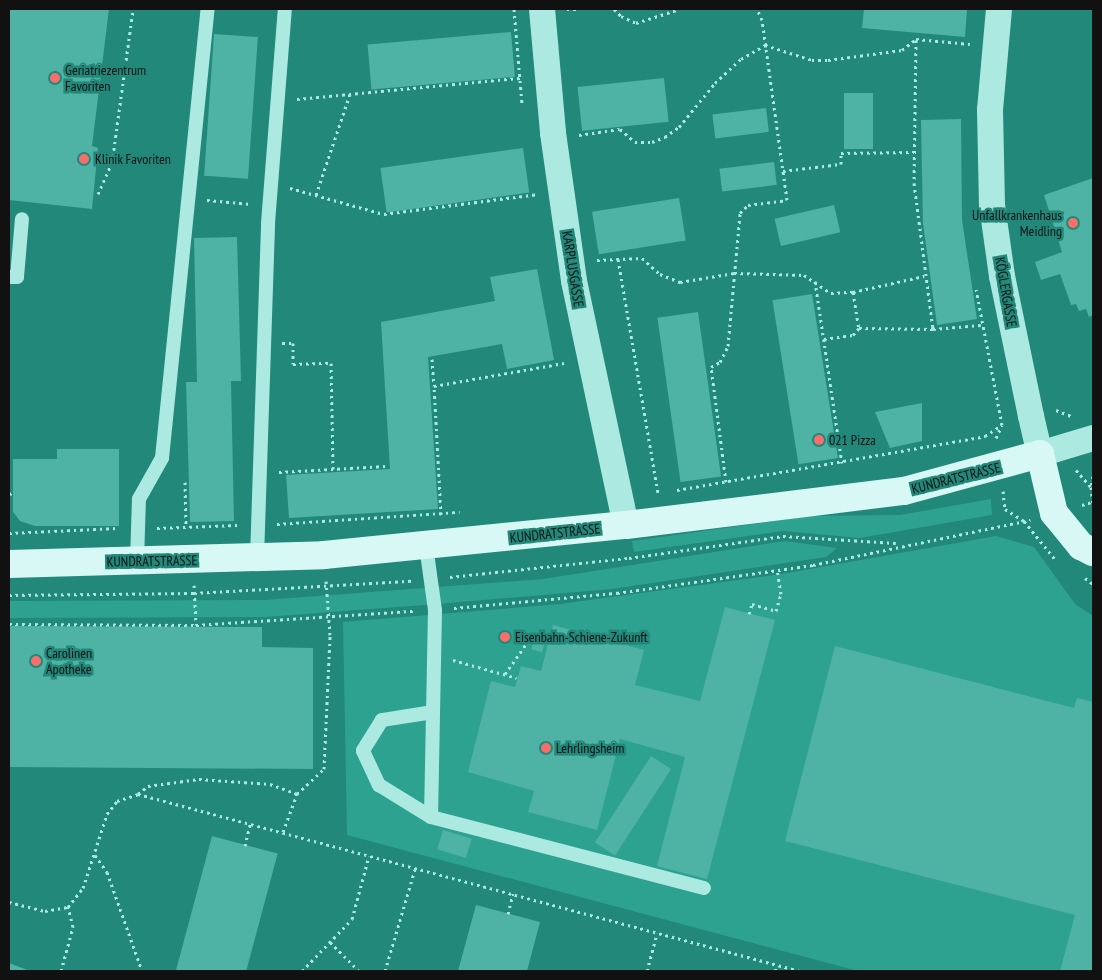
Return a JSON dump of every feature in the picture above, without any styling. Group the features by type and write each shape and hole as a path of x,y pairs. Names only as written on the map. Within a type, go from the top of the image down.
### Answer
{"street":[{"name":"KARPLUSGASSE","path":"542,9 561,191 571,261 626,525"},
{"name":"KÖGLERGASSE","path":"999,9 990,110 992,205 1004,286 1040,454"},
{"name":"KUNDRATSTRASSE","path":"9,564 324,555 626,525 904,491 1093,438"},
{"path":"1040,454 1054,513 1080,546 1093,552"}],"lane":[{"path":"138,561 137,527 139,499 162,458 208,9"},
{"path":"258,558 270,182 285,9"},
{"path":"9,276 17,277 22,218"},
{"path":"431,816 435,610 430,579 434,545"},
{"path":"433,712 382,720 364,751 379,785 431,816 704,888"}],"path":[{"path":"98,194 112,163 133,9"},
{"path":"614,9 621,16 636,23 680,9"},
{"path":"726,482 711,367 720,362 728,346 740,213 748,205 787,200 765,45 757,9"},
{"path":"916,40 914,152 918,226 933,329"},
{"path":"577,135 620,129 636,142 665,137 679,127 715,83 741,59 765,45 812,60 828,60 902,50 916,40 996,46"},
{"path":"276,101 548,76"},
{"path":"316,195 350,94"},
{"path":"783,171 841,164 841,153 914,152"},
{"path":"270,182 384,214 561,191"},
{"path":"188,198 269,205"},
{"path":"571,261 642,258 660,274 680,282 734,274 804,275 832,293 853,292 924,276"},
{"path":"618,259 658,493"},
{"path":"815,281 842,463"},
{"path":"853,292 859,328"},
{"path":"859,328 933,329 981,325"},
{"path":"824,339 853,335 859,328"},
{"path":"264,344 293,343 293,364 332,363 333,469"},
{"path":"434,386 590,358"},
{"path":"432,359 441,514 434,545"},
{"path":"620,499 842,463 985,436 1002,425"},
{"path":"260,473 386,466"},
{"path":"1093,476 1093,506"},
{"path":"185,482 186,526"},
{"path":"9,624 196,624 328,618 617,593 777,570 1024,521 1092,502"},
{"path":"9,533 137,527 258,525 470,512"},
{"path":"9,595 194,593 326,588 629,558 783,536 902,544"},
{"path":"282,832 297,794 324,769 328,618 324,555"},
{"path":"193,560 196,624"},
{"path":"749,614 752,604 776,611 781,594 777,570"},
{"path":"505,674 528,640 533,642"},
{"path":"445,658 518,678"},
{"path":"9,902 45,911 68,907 83,888 95,855 106,814 117,801 138,794 148,786 199,779 270,784 297,794"},
{"path":"138,794 800,971"},
{"path":"245,846 250,824"},
{"path":"95,855 107,872 142,971"},
{"path":"302,971 352,919 369,856"},
{"path":"385,971 415,868"},
{"path":"508,914 513,894"},
{"path":"61,971 73,927 68,907"},
{"path":"647,971 657,933"},
{"path":"330,942 359,971"},
{"path":"775,971 777,965"}],"green space":[{"path":"991,499 992,515 860,538 783,531 634,552 632,541 810,516 900,515"},
{"path":"996,536 1034,547 1075,604 1093,616 1093,971 858,971 347,835 343,622 560,604 782,574"},
{"path":"785,541 837,548 826,557 612,589 437,604 266,617 9,618 9,601 265,600 543,579"}],"building":[{"name":"Geriatriezentrum Favoriten","path":"9,9 109,9 92,146 98,148 92,209 9,200"},
{"path":"864,9 967,9 965,37 862,28"},
{"path":"511,32 515,77 371,89 368,45"},
{"path":"214,34 258,37 248,179 204,176"},
{"path":"664,78 669,122 582,131 577,87"},
{"path":"844,93 873,93 873,149 844,149"},
{"path":"766,108 769,132 715,138 712,115"},
{"path":"961,119 962,220 977,319 937,325 923,224 921,120"},
{"path":"523,148 529,193 387,213 380,168"},
{"path":"774,162 777,185 722,192 719,169"},
{"name":"Unfallkrankenhaus Meidling","path":"1093,178 1093,315 1089,317 1086,309 1079,311 1076,304 1071,305 1060,274 1041,280 1035,262 1062,252 1044,195"},
{"path":"679,198 686,240 599,254 592,212"},
{"path":"834,205 840,232 781,246 775,219"},
{"path":"237,237 241,381 231,381 234,521 190,522 186,382 197,382 194,238"},
{"path":"537,269 554,360 507,369 502,344 428,357 438,509 289,518 286,475 390,469 381,322 495,301 490,277"},
{"path":"812,294 838,458 798,464 772,300"},
{"path":"698,312 721,476 681,482 657,318"},
{"path":"922,403 922,441 890,448 875,412"},
{"path":"57,449 119,449 119,526 35,526 20,521 13,512 13,459 57,459"},
{"name":"Lehrlingsheim","path":"725,607 775,620 707,879 657,866 685,757 620,739 597,830 528,812 534,791 468,772 491,681 515,687 521,666 541,671 553,625 644,650 635,685 700,701"},
{"path":"9,626 262,627 262,647 313,648 313,769 9,767"},
{"path":"536,632 547,635 542,652 531,649"},
{"path":"835,646 1074,708 1077,698 1093,702 1093,971 1060,971 1075,915 785,841"},
{"path":"651,756 671,769 615,855 595,842"},
{"path":"443,830 472,839 466,858 437,849"},
{"path":"212,836 278,854 246,971 176,971"},
{"path":"476,905 540,922 527,971 458,971"},
{"path":"9,963 30,971 9,971"}],"place":[{"name":"Geriatriezentrum Favoriten","path":"55,78"},
{"name":"Klinik Favoriten","path":"84,159"},
{"name":"Unfallkrankenhaus Meidling","path":"1073,223"},
{"name":"021 Pizza","path":"819,440"},
{"name":"Eisenbahn-Schiene-Zukunft","path":"505,637"},
{"name":"Carolinen Apotheke","path":"36,661"},
{"name":"Lehrlingsheim","path":"546,748"}]}
